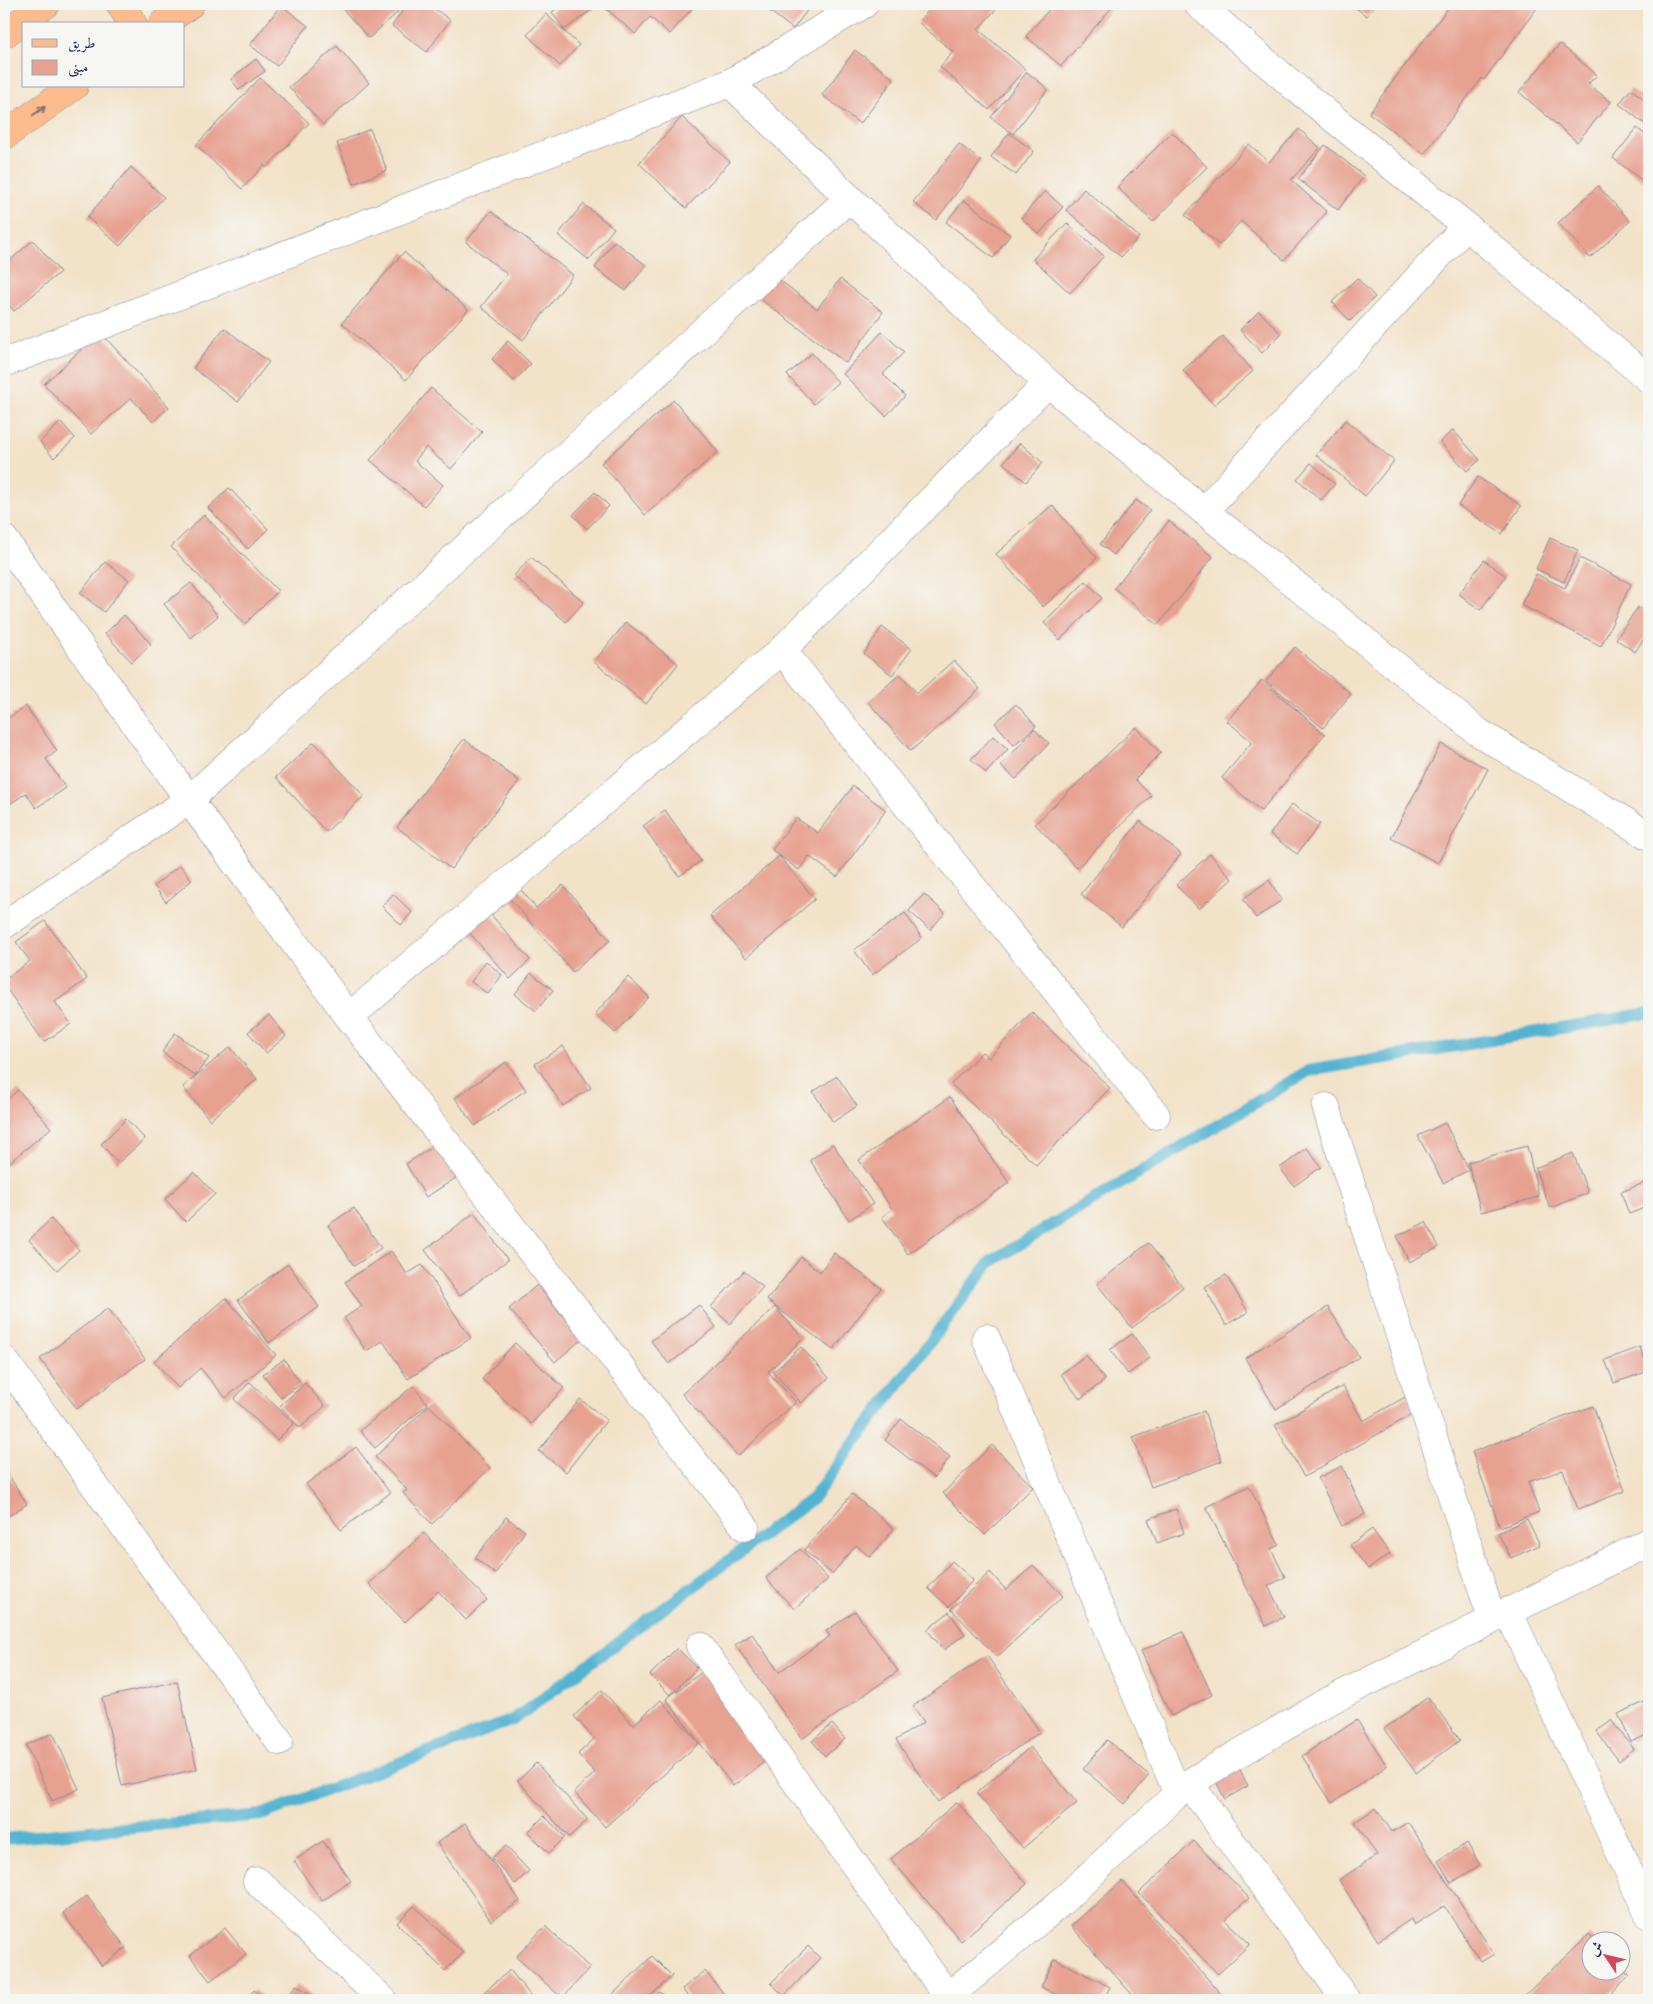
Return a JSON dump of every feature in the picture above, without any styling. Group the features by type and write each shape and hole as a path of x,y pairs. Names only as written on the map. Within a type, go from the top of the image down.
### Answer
{"main road":[{"path":"4,34 46,4"},
{"path":"120,4 132,22"},
{"path":"166,22 190,4"},
{"path":"4,136 71,88"}],"street":[{"path":"4,363 730,84 864,4"},
{"path":"1198,4 1296,88 1466,226 1649,379"},
{"path":"730,84 849,198 1048,383 1204,512 1478,732 1649,836"},
{"path":"4,926 189,800 849,198"},
{"path":"1204,512 1466,226"},
{"path":"349,1016 782,650 1048,383"},
{"path":"4,539 189,800 349,1016 745,1527"},
{"path":"782,650 1156,1115"},
{"path":"1326,1107 1500,1615 1649,1915"},
{"path":"986,1338 1184,1788 1346,2000"},
{"path":"4,1360 280,1741"},
{"path":"700,1646 946,1998 1059,1904 1184,1788 1323,1704 1649,1542"},
{"path":"257,1881 383,2000"}],"building":[{"path":"338,4 391,4 398,12 369,38"},
{"path":"407,4 428,4 450,20 427,52 392,26"},
{"path":"563,4 596,4 597,6 564,30 552,12"},
{"path":"601,4 696,4 670,34 650,17 635,34"},
{"path":"760,4 812,4 793,29"},
{"path":"935,4 1001,4 978,29 1025,69 989,110 940,67 953,52 918,22"},
{"path":"1054,4 1115,4 1061,66 1026,36"},
{"path":"1350,4 1376,4 1367,16"},
{"path":"1451,4 1539,5 1484,80 1482,78 1424,154 1369,113"},
{"path":"281,5 308,26 277,66 250,45"},
{"path":"546,14 579,45 560,66 527,35"},
{"path":"1560,44 1597,75 1588,84 1611,102 1577,142 1519,92"},
{"path":"337,46 369,83 323,125 289,87"},
{"path":"855,50 894,79 860,124 822,95"},
{"path":"256,59 265,71 239,90 231,79"},
{"path":"1027,72 1048,89 1013,134 991,117"},
{"path":"260,78 309,123 266,168 264,165 242,189 196,145"},
{"path":"1631,89 1649,103 1649,127 1619,104"},
{"path":"682,117 730,162 686,208 639,163"},
{"path":"1637,128 1649,138 1649,186 1613,158"},
{"path":"370,129 387,170 354,184 337,143"},
{"path":"1299,129 1320,148 1291,180 1327,212 1284,260 1241,221 1219,245 1185,215 1249,144 1269,162"},
{"path":"1172,132 1207,167 1153,222 1117,187"},
{"path":"1009,133 1034,151 1016,175 991,157"},
{"path":"959,144 981,161 936,220 913,202"},
{"path":"1325,145 1364,176 1338,210 1298,179"},
{"path":"131,167 164,197 120,246 87,217"},
{"path":"1598,186 1630,221 1590,258 1558,223"},
{"path":"1084,189 1139,237 1121,257 1066,210"},
{"path":"1045,191 1063,207 1039,234 1021,218"},
{"path":"964,200 1010,235 993,258 946,222"},
{"path":"583,204 614,228 589,260 558,235"},
{"path":"491,211 573,275 523,340 481,307 507,274 466,242"},
{"path":"1067,223 1104,256 1070,293 1033,259"},
{"path":"33,240 60,272 14,311 4,299 4,266"},
{"path":"614,241 646,265 626,291 595,268"},
{"path":"404,252 468,310 406,380 342,323"},
{"path":"772,274 817,309 840,279 883,312 846,363 756,296"},
{"path":"1357,278 1375,297 1350,321 1332,302"},
{"path":"1259,311 1281,334 1262,353 1240,330"},
{"path":"224,328 269,362 238,402 193,368"},
{"path":"100,332 169,407 153,422 131,398 91,434 44,384"},
{"path":"882,332 904,352 883,374 905,396 886,416 843,374"},
{"path":"1223,336 1253,371 1214,405 1183,370"},
{"path":"508,341 531,364 514,381 492,359"},
{"path":"812,353 838,382 814,404 787,375"},
{"path":"431,388 482,432 451,469 426,447 415,461 443,485 424,506 370,460"},
{"path":"674,400 718,452 645,515 601,463"},
{"path":"1346,420 1394,461 1365,496 1316,455"},
{"path":"61,422 75,438 54,458 40,442"},
{"path":"1453,430 1480,460 1467,471 1440,442"},
{"path":"1020,443 1043,463 1026,482 1003,463"},
{"path":"1311,463 1335,484 1321,500 1297,479"},
{"path":"1478,477 1521,506 1502,534 1458,505"},
{"path":"229,488 268,529 248,549 208,508"},
{"path":"595,492 609,506 587,529 573,515"},
{"path":"1136,500 1150,510 1114,555 1100,544"},
{"path":"1052,505 1097,558 1043,607 996,554"},
{"path":"204,515 278,591 245,624 171,547"},
{"path":"1169,521 1213,557 1158,625 1114,588"},
{"path":"1550,538 1578,550 1564,582 1536,569"},
{"path":"531,557 584,602 566,622 514,576"},
{"path":"1580,558 1631,584 1601,646 1521,605 1536,574 1565,588"},
{"path":"1484,560 1506,576 1480,610 1459,594"},
{"path":"105,562 129,580 104,612 80,593"},
{"path":"1086,581 1102,598 1060,640 1044,623"},
{"path":"191,583 218,616 191,638 164,604"},
{"path":"1638,607 1649,616 1649,631 1635,652 1616,639"},
{"path":"124,615 151,644 132,662 105,634"},
{"path":"626,622 678,664 646,704 594,662"},
{"path":"882,627 912,649 892,675 864,654"},
{"path":"1295,647 1351,694 1323,728 1266,681"},
{"path":"954,660 980,689 911,751 868,702 900,674 917,693"},
{"path":"1262,680 1325,734 1261,811 1222,778 1252,742 1227,721"},
{"path":"1016,704 1036,726 1014,745 995,723"},
{"path":"26,706 57,751 46,759 66,788 36,808 26,793 4,808 4,721"},
{"path":"1136,727 1161,753 1135,779 1151,796 1077,868 1035,824"},
{"path":"1034,729 1049,743 1016,779 1001,766"},
{"path":"993,736 1008,749 986,773 971,759"},
{"path":"464,739 519,781 451,869 397,827"},
{"path":"314,742 364,796 326,832 276,777"},
{"path":"1441,744 1488,769 1438,863 1391,838"},
{"path":"853,786 886,810 837,877 809,856 799,870 772,850 796,818 818,833"},
{"path":"1292,804 1320,824 1297,854 1270,834"},
{"path":"665,810 701,861 679,876 643,826"},
{"path":"1140,821 1181,854 1122,927 1081,894"},
{"path":"1210,854 1232,879 1199,909 1176,885"},
{"path":"779,856 815,899 746,958 710,916"},
{"path":"180,865 192,880 166,902 154,886"},
{"path":"1269,880 1282,900 1256,918 1243,899"},
{"path":"517,885 536,908 563,885 610,940 573,972 506,894"},
{"path":"393,894 412,912 401,925 382,906"},
{"path":"924,894 945,913 930,930 909,911"},
{"path":"487,910 530,960 510,979 466,929"},
{"path":"905,913 922,938 872,975 854,950"},
{"path":"45,921 87,979 55,1002 71,1024 44,1042 4,985 4,980 30,961 16,942"},
{"path":"486,961 502,975 488,994 471,982"},
{"path":"531,973 553,990 536,1011 515,994"},
{"path":"628,977 649,997 615,1033 595,1014"},
{"path":"1032,1012 1110,1088 1036,1165 951,1084 982,1052 989,1058"},
{"path":"269,1015 286,1036 266,1053 248,1032"},
{"path":"175,1033 209,1058 195,1076 162,1052"},
{"path":"563,1046 591,1088 563,1106 535,1064"},
{"path":"230,1047 257,1079 210,1120 183,1087"},
{"path":"506,1062 526,1090 475,1126 455,1098"},
{"path":"837,1076 857,1106 833,1122 813,1092"},
{"path":"18,1090 51,1128 4,1167 4,1103"},
{"path":"950,1097 1009,1183 908,1254 882,1217 892,1209 859,1160"},
{"path":"126,1119 145,1139 118,1163 101,1144"},
{"path":"1445,1123 1469,1170 1443,1183 1418,1136"},
{"path":"438,1143 459,1176 426,1197 406,1164"},
{"path":"833,1144 873,1204 849,1220 810,1160"},
{"path":"1527,1146 1539,1197 1481,1212 1468,1162"},
{"path":"1307,1148 1321,1167 1294,1186 1280,1168"},
{"path":"1573,1153 1588,1193 1550,1208 1535,1168"},
{"path":"194,1172 215,1194 186,1222 165,1199"},
{"path":"1649,1181 1649,1206 1629,1214 1621,1192"},
{"path":"354,1208 381,1248 354,1266 328,1225"},
{"path":"474,1213 508,1260 459,1296 425,1250"},
{"path":"51,1219 79,1250 57,1270 29,1240"},
{"path":"1426,1222 1439,1247 1409,1262 1397,1236"},
{"path":"1148,1243 1183,1287 1132,1328 1097,1284"},
{"path":"391,1251 407,1274 422,1265 471,1338 408,1379 383,1341 366,1351 344,1318 362,1306 345,1282"},
{"path":"834,1253 881,1288 833,1350 767,1300 801,1257 820,1272"},
{"path":"288,1264 319,1307 269,1343 238,1300"},
{"path":"744,1271 763,1287 730,1324 711,1307"},
{"path":"1226,1275 1248,1312 1226,1325 1204,1287"},
{"path":"537,1285 582,1339 555,1362 509,1309"},
{"path":"226,1298 276,1355 226,1398 200,1368 178,1388 154,1361"},
{"path":"699,1305 716,1327 669,1364 651,1341"},
{"path":"775,1307 803,1338 768,1372 796,1402 738,1456 682,1394"},
{"path":"1328,1307 1359,1357 1276,1409 1245,1358"},
{"path":"108,1308 145,1359 77,1409 40,1359"},
{"path":"1132,1334 1150,1358 1128,1374 1110,1350"},
{"path":"515,1343 564,1388 531,1424 482,1379"},
{"path":"801,1347 829,1378 801,1403 773,1372"},
{"path":"1640,1347 1649,1371 1614,1383 1605,1360"},
{"path":"1086,1355 1105,1380 1080,1399 1061,1374"},
{"path":"284,1359 301,1384 281,1398 263,1374"},
{"path":"250,1382 294,1423 277,1440 234,1399"},
{"path":"305,1383 325,1406 300,1428 280,1406"},
{"path":"413,1386 428,1404 375,1448 360,1431"},
{"path":"1343,1386 1363,1421 1407,1396 1416,1412 1304,1477 1275,1425"},
{"path":"580,1399 607,1420 566,1472 539,1451"},
{"path":"429,1405 490,1468 432,1524 403,1493 407,1490 375,1457"},
{"path":"1593,1406 1625,1491 1578,1509 1563,1470 1528,1482 1539,1512 1500,1527 1472,1452"},
{"path":"1204,1411 1222,1461 1151,1487 1133,1437"},
{"path":"901,1419 950,1457 934,1478 885,1440"},
{"path":"992,1445 1033,1487 985,1535 943,1493"},
{"path":"356,1447 390,1493 341,1530 306,1484"},
{"path":"1342,1466 1365,1514 1342,1526 1318,1478"},
{"path":"4,1468 27,1504 4,1519"},
{"path":"1249,1486 1279,1545 1271,1549 1285,1577 1268,1586 1284,1617 1266,1626 1206,1507"},
{"path":"852,1494 894,1529 870,1557 856,1545 832,1574 804,1550"},
{"path":"1176,1509 1184,1533 1157,1543 1148,1519"},
{"path":"506,1517 525,1531 495,1574 475,1558"},
{"path":"1527,1519 1540,1545 1511,1558 1498,1533"},
{"path":"1372,1529 1390,1554 1368,1569 1350,1545"},
{"path":"424,1533 487,1600 466,1620 438,1591 405,1622 369,1584"},
{"path":"800,1549 828,1579 794,1609 766,1578"},
{"path":"952,1561 973,1580 949,1607 928,1588"},
{"path":"1033,1565 1063,1596 997,1657 951,1609 990,1572 1006,1590"},
{"path":"855,1611 898,1671 802,1739 735,1645 752,1634 779,1672 830,1636 826,1631"},
{"path":"949,1612 965,1634 944,1650 927,1630"},
{"path":"1183,1632 1212,1695 1171,1716 1141,1651"},
{"path":"677,1648 697,1668 670,1695 650,1675"},
{"path":"987,1656 1040,1732 938,1802 896,1740 924,1722 913,1706"},
{"path":"702,1672 768,1759 733,1786 666,1699"},
{"path":"177,1681 197,1769 122,1786 102,1698"},
{"path":"602,1690 633,1725 661,1700 699,1743 605,1827 574,1792 595,1773 578,1754 594,1739 574,1716"},
{"path":"1428,1697 1460,1740 1416,1773 1384,1729"},
{"path":"1649,1700 1649,1734 1631,1742 1618,1714"},
{"path":"1357,1720 1387,1766 1332,1803 1302,1756"},
{"path":"1611,1720 1634,1749 1619,1761 1596,1731"},
{"path":"832,1724 845,1739 825,1756 812,1741"},
{"path":"53,1733 79,1789 52,1801 26,1745"},
{"path":"1107,1740 1149,1775 1125,1804 1083,1769"},
{"path":"1030,1747 1077,1803 1023,1848 976,1793"},
{"path":"1230,1750 1248,1786 1225,1799 1206,1762"},
{"path":"536,1763 588,1820 569,1837 518,1781"},
{"path":"957,1802 1027,1884 961,1941 891,1859"},
{"path":"1376,1808 1392,1832 1408,1822 1494,1954 1481,1962 1444,1906 1414,1925 1411,1919 1378,1941 1339,1880 1377,1855 1355,1822"},
{"path":"544,1816 565,1837 549,1853 528,1832"},
{"path":"465,1823 520,1901 491,1921 437,1843"},
{"path":"323,1841 351,1881 322,1901 294,1861"},
{"path":"1194,1841 1249,1898 1225,1920 1250,1944 1218,1974 1139,1893"},
{"path":"1467,1843 1480,1865 1451,1883 1438,1861"},
{"path":"506,1846 529,1871 515,1884 492,1858"},
{"path":"1122,1881 1221,1994 1214,2000 1137,2000 1071,1926"},
{"path":"87,1896 126,1948 102,1966 63,1913"},
{"path":"414,1906 463,1953 445,1971 397,1923"},
{"path":"545,1926 590,1968 562,1998 516,1957"},
{"path":"225,1928 246,1954 210,1981 190,1956"},
{"path":"1580,1943 1580,1982 1623,1982 1604,2000 1524,2000 1522,1998"},
{"path":"808,1946 820,1958 784,1996 771,1983"},
{"path":"652,1956 672,1976 646,2000 607,2000"},
{"path":"1055,1959 1110,1987 1103,2000 1066,2000 1041,1987"},
{"path":"510,1970 534,2000 478,2000 477,1998"},
{"path":"705,1971 729,2000 691,2000 682,1989"},
{"path":"296,1985 320,2000 286,2000"},
{"path":"254,1990 267,2000 246,2000"},
{"path":"659,1992 668,2000 651,2000"}],"waterway":[{"path":"4,1839 261,1815 513,1720 813,1498 990,1262 1308,1071 1649,1013"}]}
